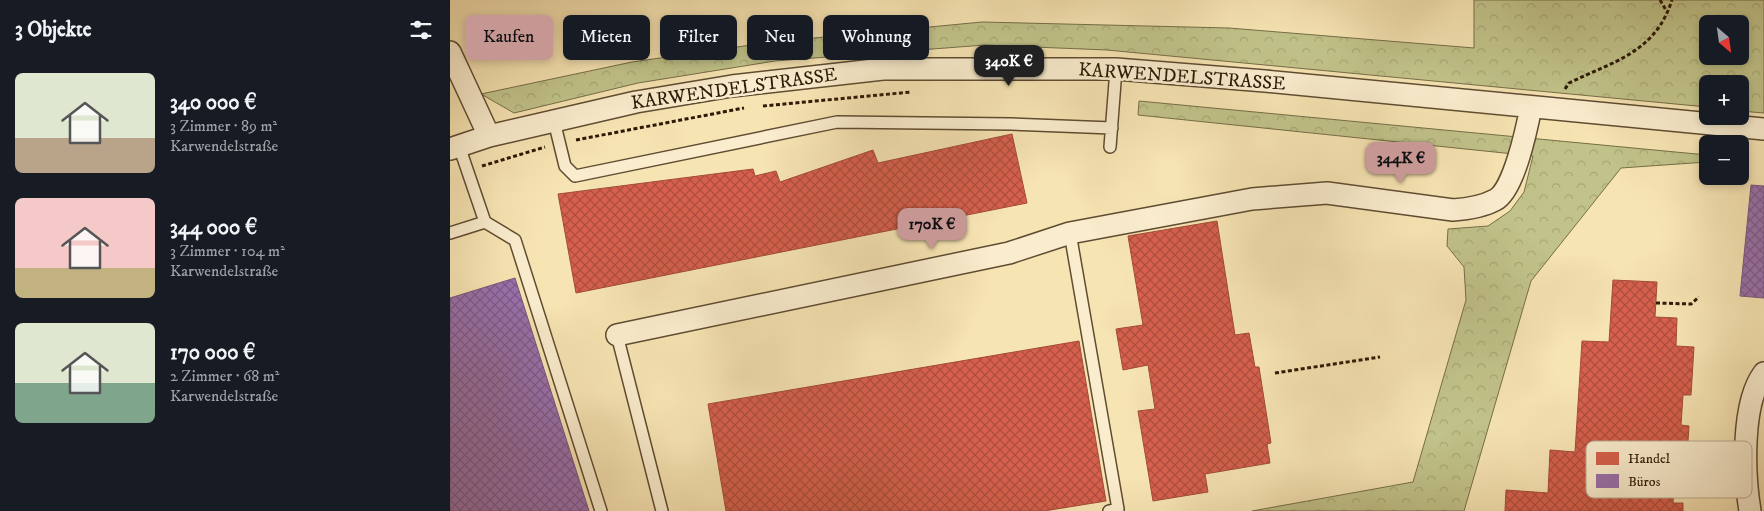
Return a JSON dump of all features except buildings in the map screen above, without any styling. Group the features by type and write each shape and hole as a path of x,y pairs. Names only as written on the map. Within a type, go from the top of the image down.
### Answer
{"street":[{"path":"450,52 489,136"},
{"name":"KARWENDELSTRASSE","path":"454,147 489,136 636,102 732,86 883,69 1116,69 1764,129"},
{"path":"617,335 1009,252 1070,233 1252,199 1327,192 1453,210 1473,208 1497,200 1508,182 1518,162 1531,107"},
{"path":"1747,441 1747,426 1757,382 1764,373"},
{"path":"1747,498 1750,511"}],"lane":[{"path":"1110,147 1116,69"},
{"path":"554,121 565,166 575,176 836,122 1011,124 1112,128"},
{"path":"454,147 467,170 485,222 515,240 601,511"},
{"path":"450,233 485,222"},
{"path":"1070,233 1118,509 1109,511"},
{"path":"617,335 662,511"}],"path":[{"path":"1660,0 1668,13"},
{"path":"1562,95 1569,83 1634,53 1655,34 1668,13 1672,0"},
{"path":"756,106 917,91"},
{"path":"467,170 560,143 747,107"},
{"path":"1656,303 1691,304 1699,297"},
{"path":"1275,373 1380,357"}],"green space":[{"path":"1474,0 1764,0 1764,113 1749,112 1749,75 1699,75 1699,106 1107,50 985,45 929,49 929,27 982,22 1229,28 1474,48"},
{"path":"823,37 823,57 813,58 813,38"},
{"path":"747,46 747,60 788,60 638,83 514,113 481,94 632,62 660,58 660,60 737,60 737,47"},
{"path":"1139,101 1699,154 1699,163 1621,168 1531,281 1464,511 1252,511 1413,482 1466,300 1464,267 1447,246 1448,229 1488,226 1510,211 1524,192 1533,156 1138,115"}]}
